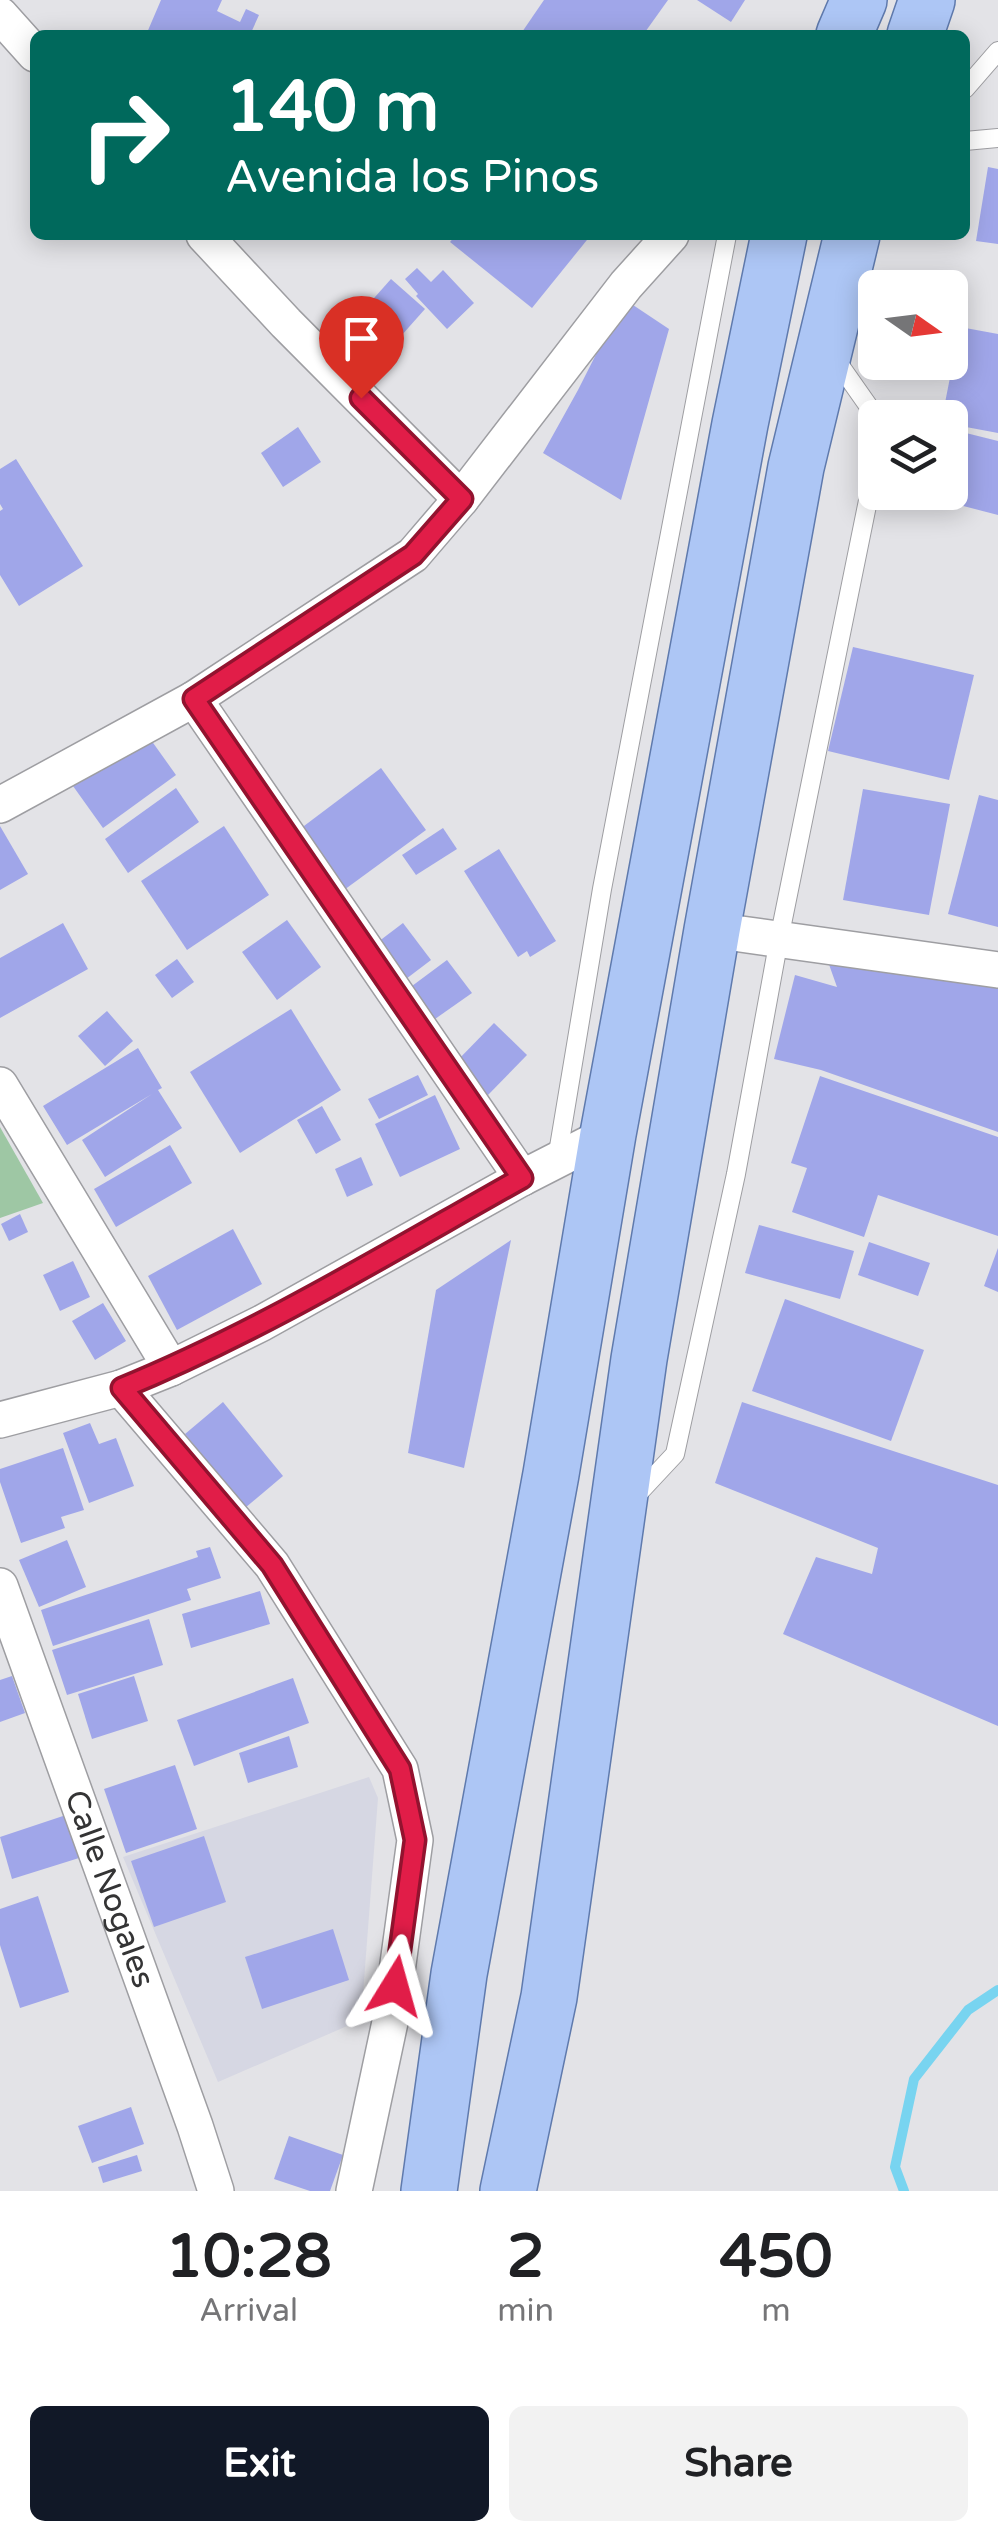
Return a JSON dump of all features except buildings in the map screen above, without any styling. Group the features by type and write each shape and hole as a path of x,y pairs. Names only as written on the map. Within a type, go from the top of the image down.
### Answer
{"main road":[{"path":"846,30 858,0"},
{"path":"917,30 927,0"},
{"path":"430,2191 459,1974 551,1474 608,1134 778,240"},
{"path":"508,2191 548,1997 639,1359 712,930 796,467 851,240"},
{"path":"393,2191 459,1974"},
{"path":"536,2191 548,1997"}],"street":[{"path":"0,15 30,48"},
{"path":"209,240 462,499"},
{"path":"0,805 194,699 413,555 462,499 626,285 667,240"},
{"path":"194,699 522,1178"},
{"path":"712,930 998,970"},
{"path":"0,1085 171,1368"},
{"path":"0,1420 122,1388 171,1368 262,1324 608,1134"},
{"path":"122,1388 272,1565 400,1769 415,1840 390,2022 354,2191"},
{"name":"Calle Nogales","path":"0,1586 216,2191"}],"lane":[{"path":"970,82 998,51"},
{"path":"970,141 998,138"},
{"path":"556,1161 602,889 727,240"},
{"path":"824,344 864,400"},
{"path":"617,1517 674,1454 736,1174 866,510"}],"shaded area":[{"path":"369,1777 378,1798 361,2020 218,2082 123,1857"}],"green space":[{"path":"0,1127 43,1203 0,1218"}],"waterway":[{"path":"904,2191 895,2167 914,2079 968,2010 998,1990"}],"route":[{"path":"361,398 462,499 413,555 194,699 522,1178 262,1324 122,1388 272,1565 400,1769 415,1840 395,1986"}]}
